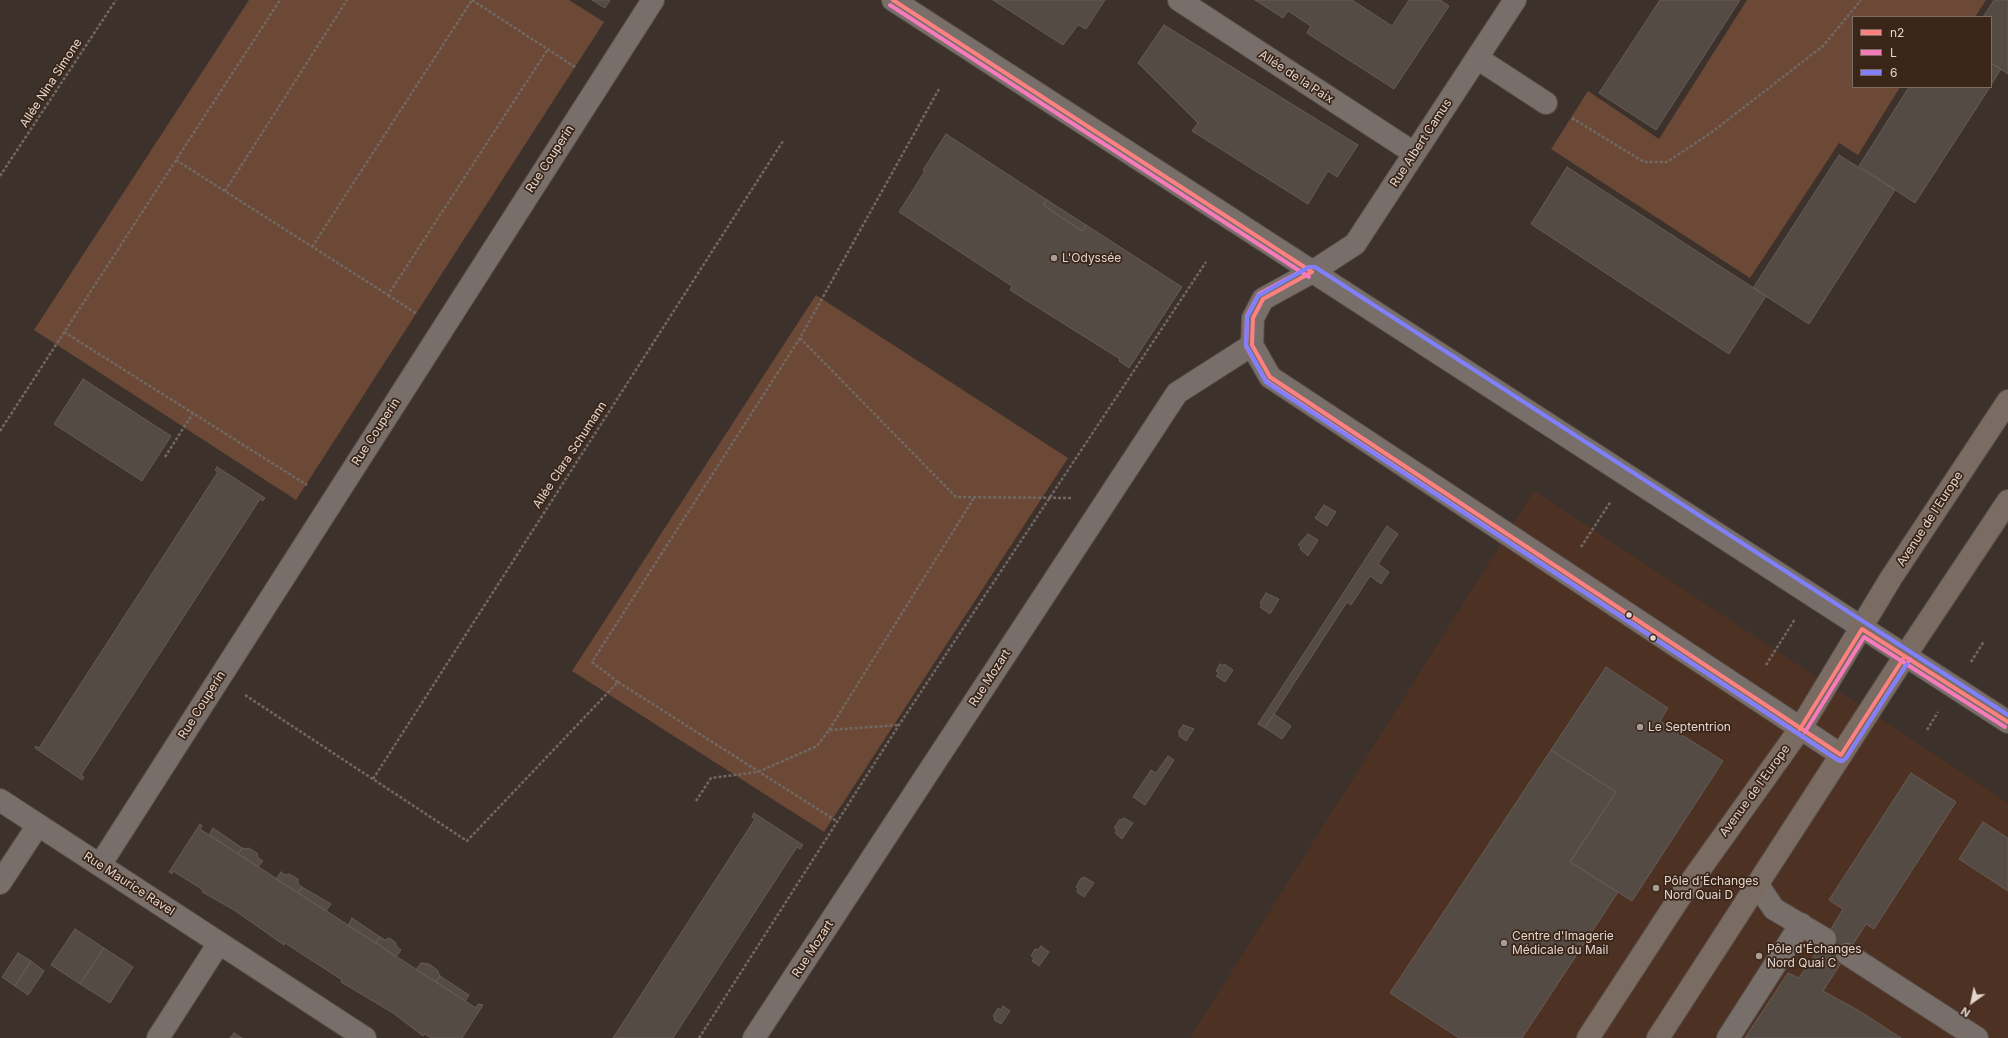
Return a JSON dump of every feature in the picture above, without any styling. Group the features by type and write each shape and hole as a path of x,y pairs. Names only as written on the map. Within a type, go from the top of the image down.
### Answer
{"main road":[{"name":"Avenue de l'Europe","path":"1588,1038 1680,897 1800,729 1892,578 2008,401"},
{"path":"1658,1038 1905,656 2008,501"}],"street":[{"name":"Rue Couperin","path":"100,865 653,0"},
{"path":"893,0 2008,722"},
{"name":"Allée de la Paix","path":"1179,0 1414,153"},
{"name":"Rue Albert Camus","path":"1252,345 1254,318 1263,298 1312,272 1355,244 1515,0"},
{"path":"1477,58 1546,103"},
{"path":"1252,345 1270,377 1841,755"},
{"name":"Rue Mozart","path":"754,1038 1177,393 1252,345"},
{"name":"Rue Maurice Ravel","path":"0,800 365,1038"},
{"path":"0,883 38,825"},
{"path":"1757,884 1774,909 1825,939"},
{"path":"1728,1038 1801,924"},
{"path":"158,1038 220,943"},
{"path":"1847,954 1976,1038"}],"path":[{"name":"Allée Nina Simone","path":"0,176 116,0"},
{"path":"0,431 280,0"},
{"path":"225,191 347,0"},
{"path":"312,247 472,0 600,83"},
{"path":"1546,103 1644,162 1667,162 1712,132 1823,46 1861,0"},
{"path":"388,295 548,49"},
{"path":"838,822 618,682 592,662 800,338 939,89"},
{"name":"Allée Clara Schumann","path":"372,779 783,142"},
{"path":"176,160 423,318"},
{"path":"699,1038 899,726 1206,262"},
{"path":"64,332 332,501"},
{"path":"800,338 956,497 1107,499"},
{"path":"165,457 193,413"},
{"path":"1563,572 1600,518 1626,475"},
{"path":"696,801 711,778 758,772 817,746 829,730 974,497"},
{"path":"1766,665 1799,613"},
{"path":"1970,664 1984,641"},
{"path":"219,678 467,841 618,682"},
{"path":"1927,730 1938,712"},
{"path":"829,730 899,726"}],"shaded area":[{"path":"249,0 569,0 604,22 296,500 34,330"},
{"path":"1747,0 1986,0 1976,16 1852,16 1852,88 1899,88 1858,155 1839,143 1750,278 1551,149 1588,91 1659,139"},
{"path":"816,295 1068,458 824,832 572,671"},
{"path":"1534,491 2008,803 2008,1038 1190,1038"}],"building":[{"path":"592,0 610,0 605,8"},
{"path":"993,0 1105,0 1086,29 1078,25 1063,45"},
{"path":"1255,0 1352,0 1392,26 1409,0 1440,0 1449,6 1394,89 1307,33 1311,26 1288,11 1283,18"},
{"path":"1660,0 1740,0 1656,130 1599,93"},
{"path":"1994,0 2008,0 2008,74 1992,64 1992,16 1984,16"},
{"path":"1164,25 1358,145 1337,177 1328,171 1308,204 1192,131 1198,123 1138,63"},
{"path":"1992,64 2001,69 1992,83"},
{"path":"1908,88 1989,88 1915,203 1859,166"},
{"name":"L'Odyssée","path":"946,134 1047,200 1043,205 1082,231 1086,225 1182,287 1129,368 1119,361 1120,359 1010,290 1012,286 899,212"},
{"path":"1839,155 1895,190 1809,324 1753,288"},
{"path":"1567,167 1766,296 1729,354 1531,224"},
{"path":"1047,200 1086,225 1082,231 1043,205"},
{"path":"83,379 171,436 142,481 54,424"},
{"path":"217,467 265,498 263,501 260,499 81,775 84,777 82,780 35,748 36,746 39,748 218,472 215,470"},
{"path":"1324,505 1336,512 1327,526 1315,518"},
{"path":"1387,526 1398,534 1378,564 1389,572 1381,584 1370,576 1351,605 1347,602 1265,728 1258,724"},
{"path":"1308,534 1318,540 1308,556 1300,549 1301,546 1298,545"},
{"path":"1266,593 1279,599 1270,614 1260,607 1262,604 1260,603"},
{"path":"1220,664 1223,666 1224,664 1233,670 1225,682 1216,676 1219,673 1216,671"},
{"path":"1606,667 1668,708 1660,721 1723,761 1632,901 1570,862 1616,792 1551,750"},
{"path":"1274,714 1291,726 1282,739 1265,728"},
{"path":"1183,725 1194,729 1186,741 1179,736 1180,734 1178,732"},
{"name":"Centre d'Imagerie Médicale du Mail","path":"1551,750 1616,792 1570,862 1618,892 1522,1038 1459,1038 1390,993"},
{"path":"1168,756 1174,760 1145,805 1133,797 1151,770 1156,773"},
{"path":"1911,773 1956,802 1874,929 1866,924 1823,991 1861,1012 1901,1038 1745,1038 1788,973 1799,978 1825,939 1843,909 1829,900"},
{"path":"754,813 803,845 800,849 797,847 673,1038 613,1038 755,819 752,817"},
{"path":"1124,818 1133,823 1122,839 1115,833 1117,830 1114,828 1120,819 1122,820"},
{"path":"1983,822 2008,838 2008,891 1959,859"},
{"path":"200,824 202,826 200,829 476,1008 478,1004 483,1005 462,1038 431,1038 425,1034 423,1036 393,1013 341,982 342,980 285,943 284,945 234,910 202,892 203,890 173,871 172,874 169,872"},
{"path":"213,828 242,848 238,854 209,835"},
{"path":"242,848 249,848 257,853 258,858 263,861 258,867 238,854"},
{"path":"281,872 285,875 289,874 298,879 298,884 302,887 298,893 276,879"},
{"path":"1084,877 1094,883 1084,897 1077,892 1078,889 1076,887 1081,878 1083,879"},
{"path":"302,887 331,904 326,911 298,893"},
{"path":"352,918 380,937 376,943 348,926"},
{"path":"75,929 104,948 80,984 51,965"},
{"path":"380,937 385,940 389,938 396,943 396,946 401,950 396,957 376,943"},
{"path":"1041,946 1049,952 1039,966 1032,961 1034,958 1031,956 1035,949 1038,950"},
{"path":"104,948 133,967 110,1003 80,984"},
{"path":"18,953 31,961 15,986 2,977"},
{"path":"31,961 44,971 28,995 15,986"},
{"path":"421,963 429,964 437,970 440,976 436,982 416,970"},
{"path":"440,976 469,995 465,1001 436,982"},
{"path":"1003,1006 1010,1011 1001,1024 994,1020 995,1017 993,1016 998,1008 1001,1010"},
{"path":"234,1033 242,1038 230,1038"}],"transit line":[{"name":"n2","path":"893,0 1312,272"},
{"name":"L","path":"890,5 1309,277"},
{"name":"L","path":"1309,267 1259,294 1247,316 1246,346 1266,381 1838,760 1842,761 1846,758 1910,659"},
{"name":"6","path":"1907,664 1846,758 1842,761 1838,760 1266,382 1246,345 1247,317 1258,296 1309,267 1315,267 2008,715"},
{"name":"n2","path":"1312,272 1263,299 1253,318 1252,345 1270,377 1841,755 1905,656"},
{"name":"n2","path":"1800,729 1862,629 2008,722"},
{"name":"L","path":"1805,732 1864,637 2005,727"}],"place":[{"name":"L'Odyssée","path":"1054,258"},
{"name":"Le Septentrion","path":"1640,727"},
{"name":"Pôle d'Échanges Nord Quai D","path":"1656,888"},
{"name":"Centre d'Imagerie Médicale du Mail","path":"1504,943"},
{"name":"Pôle d'Échanges Nord Quai C","path":"1759,956"}]}
